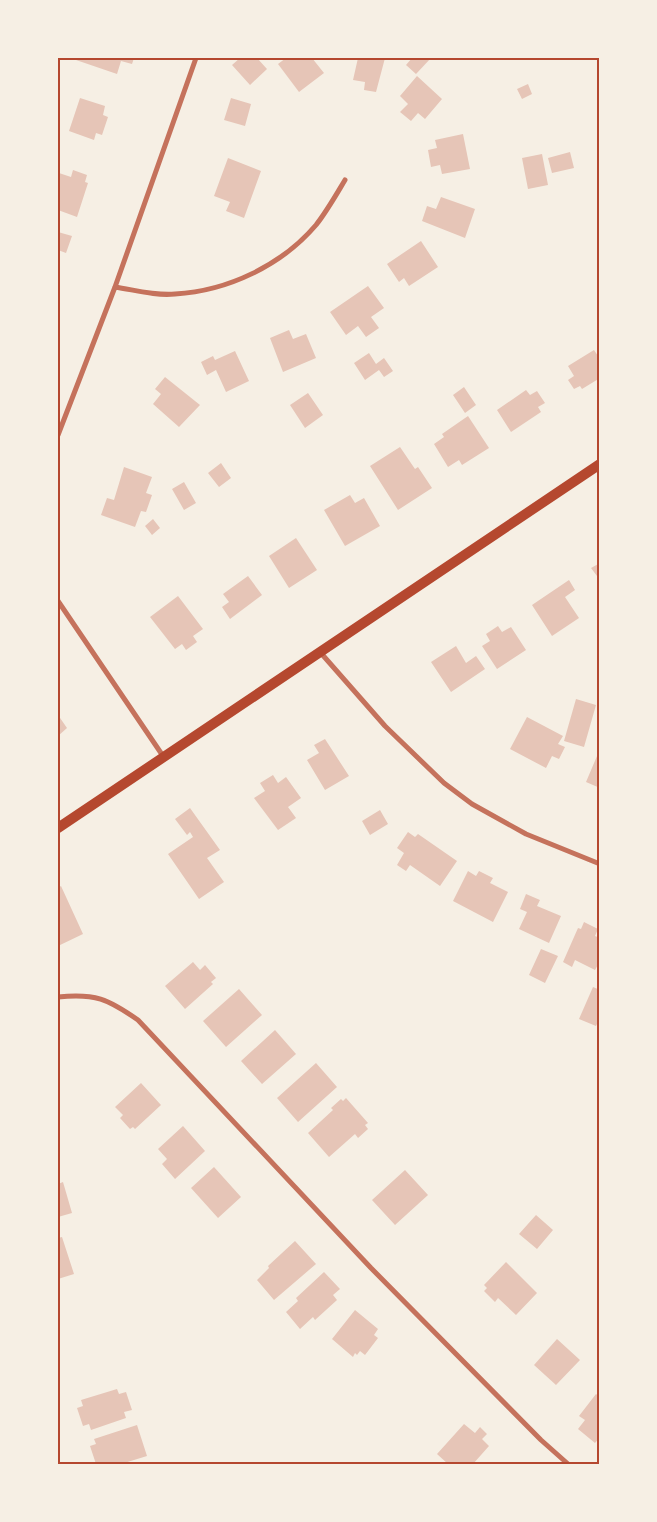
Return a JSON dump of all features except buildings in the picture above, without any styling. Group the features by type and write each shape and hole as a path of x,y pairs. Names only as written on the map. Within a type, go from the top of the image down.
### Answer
{"main road":[{"path":"58,828 600,464"}],"street":[{"path":"58,436 115,287 196,58"},
{"path":"115,287 152,294 175,294 216,287 261,270 288,251 316,225 346,180"},
{"path":"58,601 163,756"},
{"path":"320,651 385,726 444,782 465,799 526,834 600,864"},
{"path":"58,997 89,996 103,999 120,1007 138,1020 371,1268 568,1464"}]}
